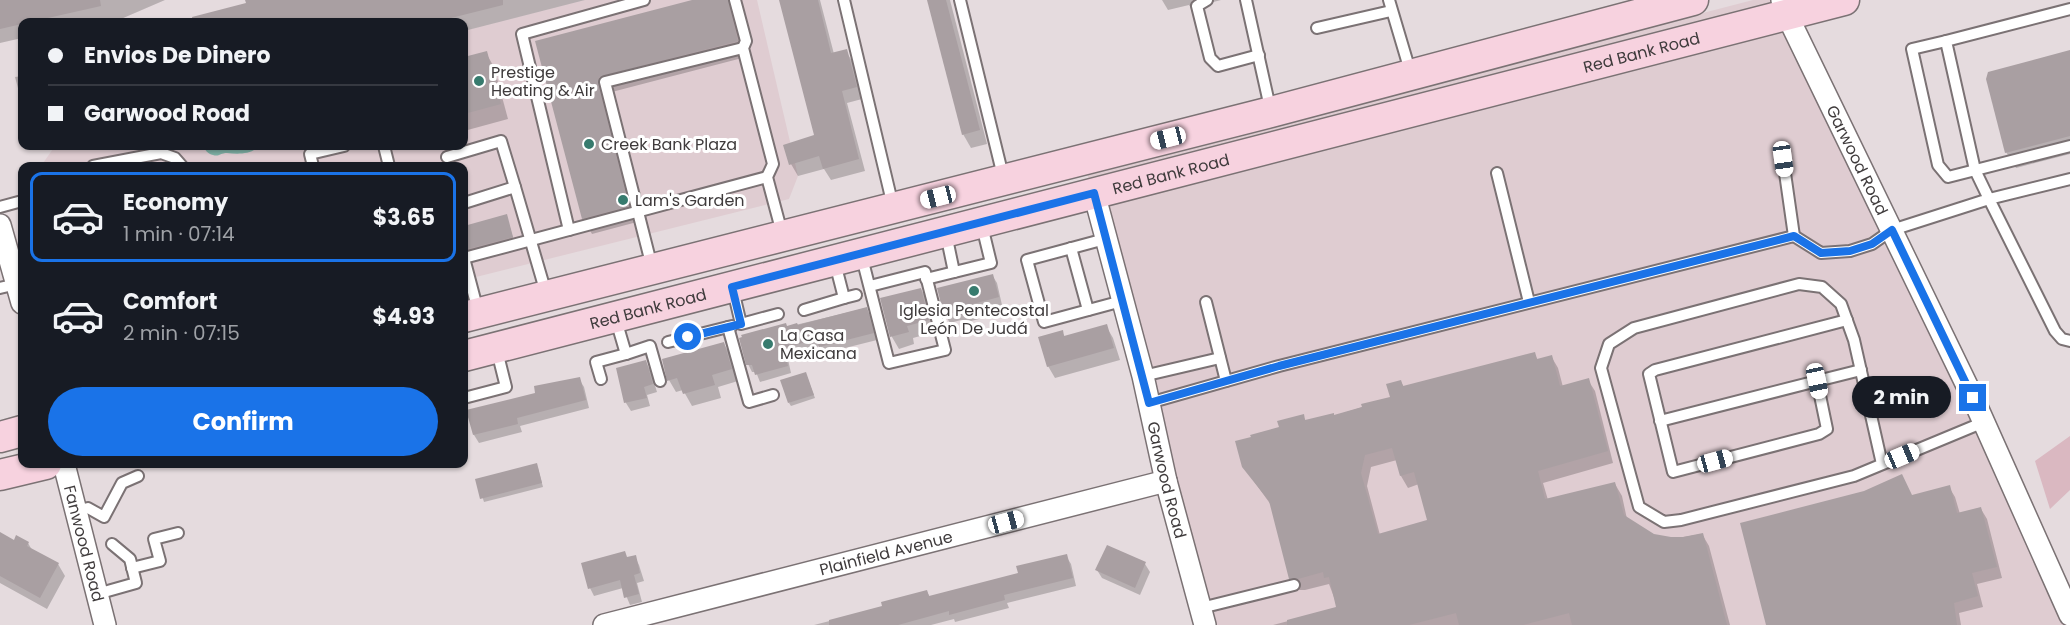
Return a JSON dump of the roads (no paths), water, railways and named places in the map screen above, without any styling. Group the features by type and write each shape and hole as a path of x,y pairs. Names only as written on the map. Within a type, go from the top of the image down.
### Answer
{"main road":[{"path":"471,315 1271,112 1693,0"},
{"name":"Red Bank Road","path":"468,355 1094,193 1785,7 1844,0"},
{"path":"1094,193 1127,148"},
{"path":"964,227 1004,180"},
{"path":"0,437 18,432"},
{"path":"0,475 29,468"}],"street":[{"name":"Garwood Road","path":"1785,7 1983,422 2070,615"},
{"name":"Garwood Road","path":"1094,193 1143,376 1166,481 1203,616"},
{"path":"0,225 13,292"},
{"name":"Fanwood Road","path":"65,468 105,625"},
{"name":"Plainfield Avenue","path":"604,625 1166,481"}],"lane":[{"path":"569,230 522,34 644,0"},
{"path":"735,0 746,40 742,48 773,164 767,177 783,236"},
{"path":"844,0 894,209"},
{"path":"960,0 1004,180"},
{"path":"1207,0 1197,6 1210,58 1218,66 1259,56"},
{"path":"1245,0 1271,112"},
{"path":"1317,28 1390,5 1411,74"},
{"path":"2070,9 1912,49 1938,165 1948,177 2070,146"},
{"path":"1946,41 1975,170 2055,332 2062,339 2070,341"},
{"path":"653,270 605,82 742,48"},
{"path":"447,157 501,141 547,296"},
{"path":"312,162 310,154 327,150"},
{"path":"114,162 161,153 178,162"},
{"path":"1783,159 1794,236"},
{"path":"1497,173 1528,302"},
{"path":"468,257 767,177"},
{"path":"1149,403 1279,366 1794,236 1821,253 1850,251 1872,244 1892,230 1989,199 2070,179"},
{"path":"468,202 515,187"},
{"path":"0,207 18,202"},
{"path":"926,279 991,263 964,227"},
{"path":"954,272 964,227"},
{"path":"1105,239 1027,260 1032,281 1044,322 1122,301"},
{"path":"1071,248 1088,310"},
{"path":"848,257 870,286 889,363 945,350 925,272 870,286"},
{"path":"844,298 848,257"},
{"path":"1882,464 1847,320 1841,304 1822,287 1799,284 1634,328 1609,344 1601,368 1640,507 1664,522 1681,520 1854,476 1983,422"},
{"path":"732,287 741,324"},
{"path":"468,291 471,315"},
{"path":"804,310 856,295"},
{"path":"1206,302 1226,381"},
{"path":"668,342 778,314"},
{"path":"615,317 626,354"},
{"path":"1817,381 1827,429 1819,434 1673,472 1649,374 1655,370 1847,320"},
{"path":"728,327 749,402 773,395"},
{"path":"601,379 596,362 650,346 660,381"},
{"path":"468,397 506,387 496,348"},
{"path":"1143,376 1220,358"},
{"path":"1660,421 1861,370"},
{"path":"76,510 88,508 104,517 122,483 138,476"},
{"path":"132,568 160,561 154,538 178,532"},
{"path":"97,594 136,583 130,559 112,544"},
{"path":"1203,616 1294,585"}],"place":[{"name":"Prestige Heating & Air","path":"479,81"},
{"name":"Creek Bank Plaza","path":"589,144"},
{"name":"Lam's Garden","path":"623,200"},
{"name":"Iglesia Pentecostal León De Judá","path":"974,291"},
{"name":"La Casa Mexicana","path":"768,344"}]}
